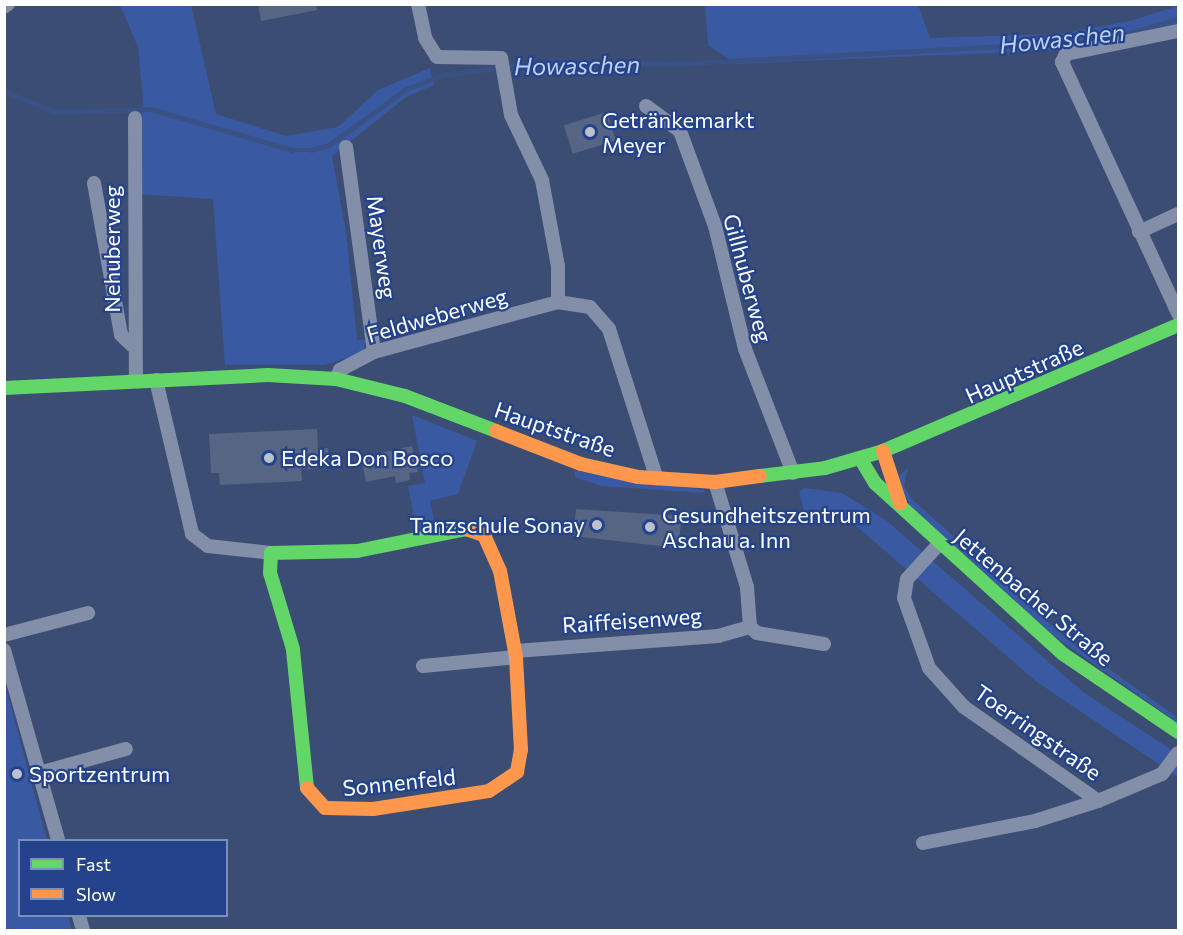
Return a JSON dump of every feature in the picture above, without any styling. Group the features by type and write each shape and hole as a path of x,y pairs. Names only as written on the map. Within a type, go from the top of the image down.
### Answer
{"street":[{"path":"418,4 425,38 437,57 501,58 511,115 542,180 558,266 558,302 590,307 609,329 657,479"},
{"path":"1179,31 1066,54 1064,68 1179,313"},
{"name":"Gillhuberweg","path":"646,106 680,131 715,226 745,349 793,473"},
{"name":"Nehuberweg","path":"135,118 133,346 136,381"},
{"name":"Mayerweg","path":"346,147 374,352"},
{"path":"94,183 122,335 133,346"},
{"path":"1139,232 1179,214"},
{"name":"Feldweberweg","path":"336,379 340,370 374,352 558,302"},
{"name":"Hauptstraße","path":"4,388 268,375 336,379 405,396 581,464 657,479 715,482 793,473 883,451 1179,325"},
{"name":"Sonnenfeld","path":"156,380 192,534 208,546 271,553 357,551 476,530 495,551 516,654 521,750 511,780 489,791 446,800 373,809 325,808 313,800 304,783 293,649 270,573 271,553"},
{"name":"Jettenbacher Straße","path":"883,451 900,503"},
{"name":"Jettenbacher Straße","path":"860,458 875,483 900,503 939,544 1063,654 1179,732"},
{"path":"715,482 747,587 750,627 757,633 824,644"},
{"name":"Toerringstraße","path":"939,544 907,579 904,598 929,668 964,707 1098,801"},
{"path":"4,635 88,613"},
{"name":"Raiffeisenweg","path":"516,654 718,636 750,627"},
{"path":"4,650 58,839"},
{"path":"423,666 516,654"},
{"path":"39,773 126,749"},
{"name":"Toerringstraße","path":"923,843 1035,821 1098,801 1162,774 1179,753"}],"shaded area":[{"path":"120,5 191,5 216,114 286,136 338,127 378,90 430,68 434,85 406,97 332,156 346,232 357,340 367,339 362,353 324,365 225,365 213,199 137,194 143,100 138,47"},
{"path":"705,5 918,5 930,38 1061,34 1130,21 1178,6 1178,25 1129,39 1056,50 736,64 708,45"},
{"path":"412,415 477,441 458,494 430,501 436,529 417,533 408,486 425,483"},
{"path":"908,468 904,486 912,499 1068,640 1178,718 1178,723 1051,634 910,505 897,478"},
{"path":"575,471 704,490 705,493 601,486 575,477"},
{"path":"804,488 842,493 887,521 1083,692 1178,754 1178,777 1037,682 841,513 824,509 805,515 799,492"},
{"name":"Sportzentrum","path":"5,685 47,839 18,839 18,917 68,917 72,930 5,930"}],"building":[{"path":"258,4 316,4 317,10 261,21"},
{"name":"Getränkemarkt Meyer","path":"607,112 616,141 573,154 564,125"},
{"name":"Edeka Don Bosco","path":"317,429 318,448 328,448 329,468 301,469 302,481 220,485 219,473 211,473 209,434"},
{"path":"412,446 418,472 409,473 410,480 396,483 395,476 366,482 361,457"},
{"path":"576,509 682,516 678,548 573,536"}],"waterway":[{"name":"Howaschen","path":"4,91 55,112 151,109 292,150 311,150 329,145 406,89 443,75 550,61 673,64 1060,43 1126,34 1178,19"}],"traffic: fast":[{"path":"760,476 825,468 883,451 1178,325"},
{"path":"4,388 268,375 336,379 405,396 496,431"},
{"path":"860,458 875,483 1063,654 1178,732"},
{"path":"307,788 293,649 270,573 271,553 357,551 466,529"}],"traffic: slow":[{"path":"496,431 581,464 638,477 715,482 760,476"},
{"path":"883,451 900,503"},
{"path":"307,788 325,808 373,809 489,791 517,772 521,750 516,657 500,571 484,535 466,529"}],"place":[{"name":"Getränkemarkt Meyer","path":"590,132"},
{"name":"Edeka Don Bosco","path":"269,458"},
{"name":"Tanzschule Sonay","path":"597,525"},
{"name":"Gesundheitszentrum Aschau a. Inn","path":"650,527"},
{"name":"Sportzentrum","path":"17,774"}]}
